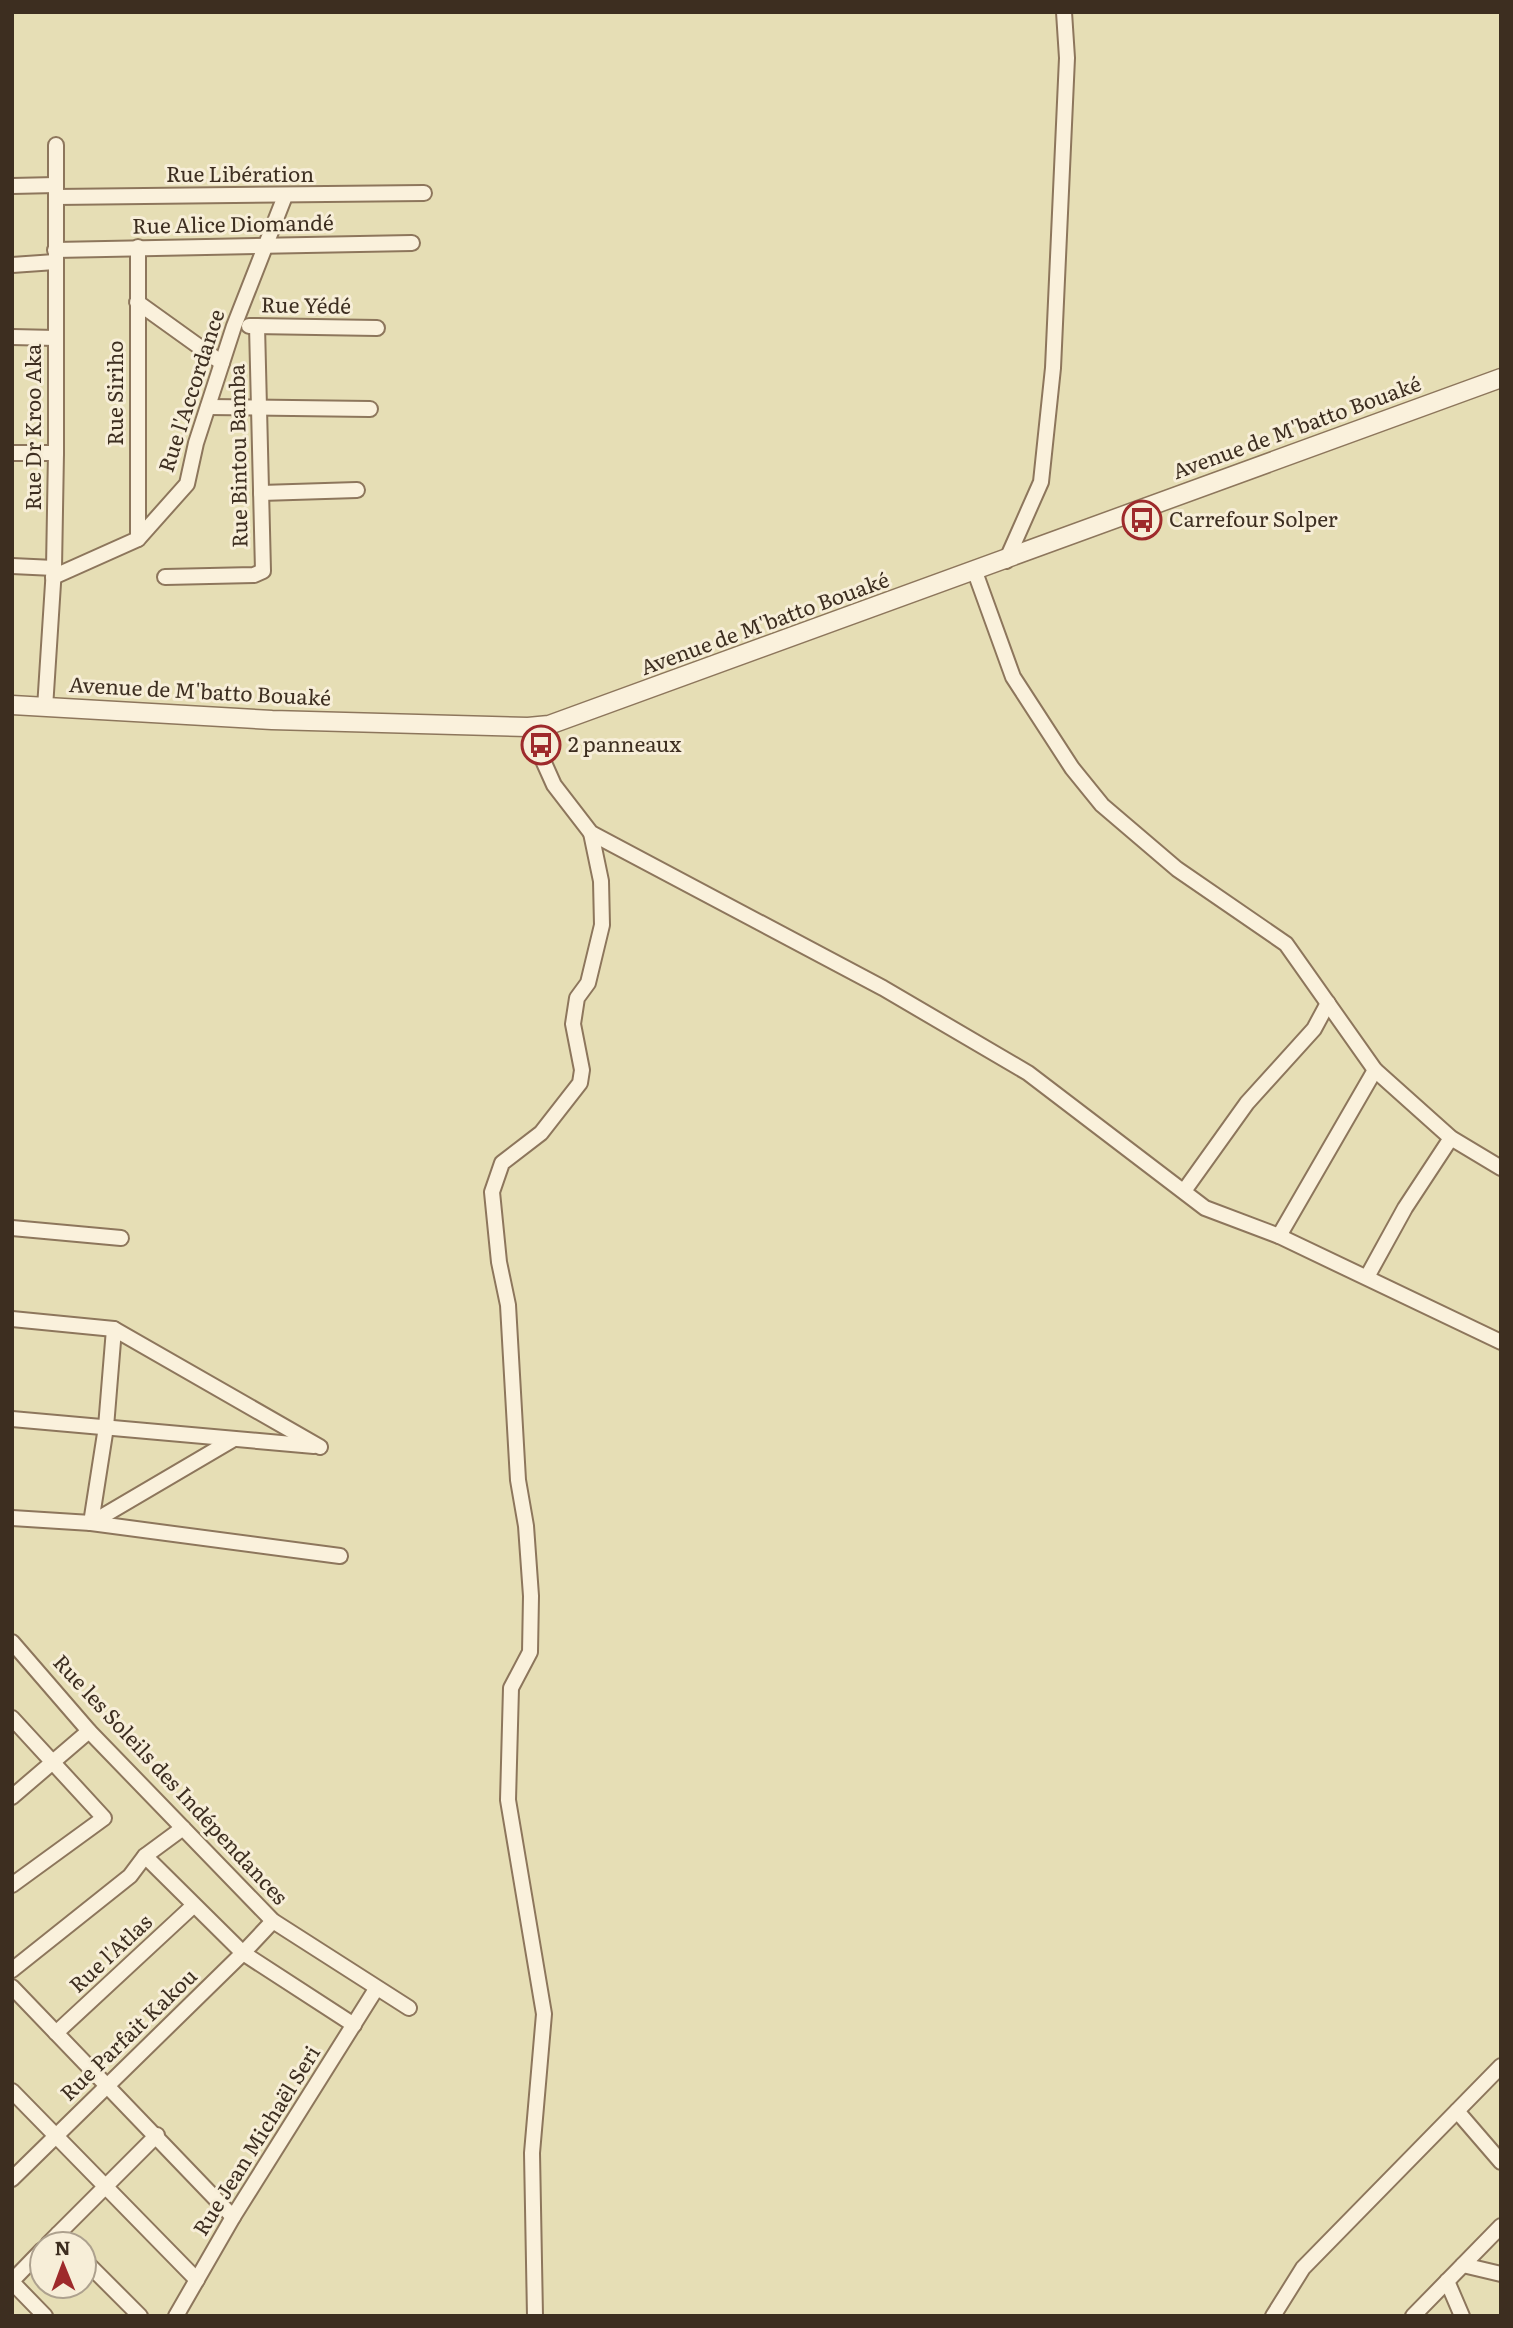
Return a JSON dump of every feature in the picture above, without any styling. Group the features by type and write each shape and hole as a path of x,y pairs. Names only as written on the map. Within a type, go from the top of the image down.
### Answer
{"street":[{"path":"1006,561 1041,482 1054,341 1068,58 1064,12"},
{"name":"Rue Dr Kroo Aka","path":"46,708 56,453 56,145"},
{"name":"Rue Libération","path":"12,186 56,191 285,196 424,193"},
{"name":"Rue l'Accordance","path":"53,572 138,539 187,484 234,326 285,196"},
{"name":"Rue Alice Diomandé","path":"12,265 55,256 138,247 412,243"},
{"name":"Rue Siriho","path":"138,247 138,539"},
{"path":"137,302 222,363"},
{"name":"Rue Yédé","path":"234,326 377,327"},
{"name":"Rue Bintou Bamba","path":"165,576 254,575 263,571 257,326"},
{"path":"12,337 56,338"},
{"name":"Avenue de M'batto Bouaké","path":"12,705 272,720 528,727 583,714 1501,378"},
{"path":"208,407 370,409"},
{"path":"12,453 56,453"},
{"path":"261,493 357,490"},
{"path":"12,566 53,572"},
{"path":"975,572 1013,677 1072,768 1102,806 1177,869 1286,944 1375,1070 1451,1138 1501,1168"},
{"path":"528,727 554,785 591,833 883,988 1028,1073 1205,1208 1279,1236 1501,1342"},
{"path":"535,2316 532,2153 544,2014 508,1800 511,1688 530,1652 531,1596 527,1538 518,1480 508,1305 499,1262 492,1192 502,1163 541,1133 580,1083 582,1070 573,1024 578,998 588,983 602,925 601,881 591,833"},
{"path":"1184,1191 1247,1103 1314,1029 1328,1003"},
{"path":"1279,1236 1375,1070"},
{"path":"1367,1277 1405,1208 1451,1138"},
{"path":"12,1228 121,1238"},
{"path":"12,1319 114,1329 320,1447 12,1419"},
{"path":"91,1523 106,1427 114,1329"},
{"path":"91,1523 234,1438"},
{"path":"12,1518 91,1523 340,1556"},
{"name":"Rue les Soleils des Indépendances","path":"12,1642 89,1731 273,1921 409,2008"},
{"path":"12,1718 104,1818 12,1885"},
{"path":"12,1797 89,1731"},
{"path":"12,1970 130,1876 145,1856 183,1828"},
{"path":"145,1856 243,1953 354,2025"},
{"name":"Rue l'Atlas","path":"56,2033 193,1906"},
{"name":"Rue Parfait Kakou","path":"12,2179 273,1921"},
{"path":"12,1987 233,2217"},
{"name":"Rue Jean Michaël Seri","path":"176,2316 233,2217 376,1989"},
{"path":"1273,2316 1303,2268 1501,2066"},
{"path":"12,2091 197,2280"},
{"path":"1457,2111 1501,2162"},
{"path":"67,2230 105,2186 157,2135"},
{"path":"1413,2316 1501,2226"},
{"path":"28,2264 12,2281 45,2316"},
{"path":"1463,2264 1501,2274"},
{"path":"98,2274 140,2316"},
{"path":"1447,2281 1462,2316"}],"shaded area":[{"path":"12,12 1501,12 1501,2316 12,2316"}],"place":[{"name":"Carrefour Solper","path":"1142,520"},
{"name":"2 panneaux","path":"541,745"}]}
